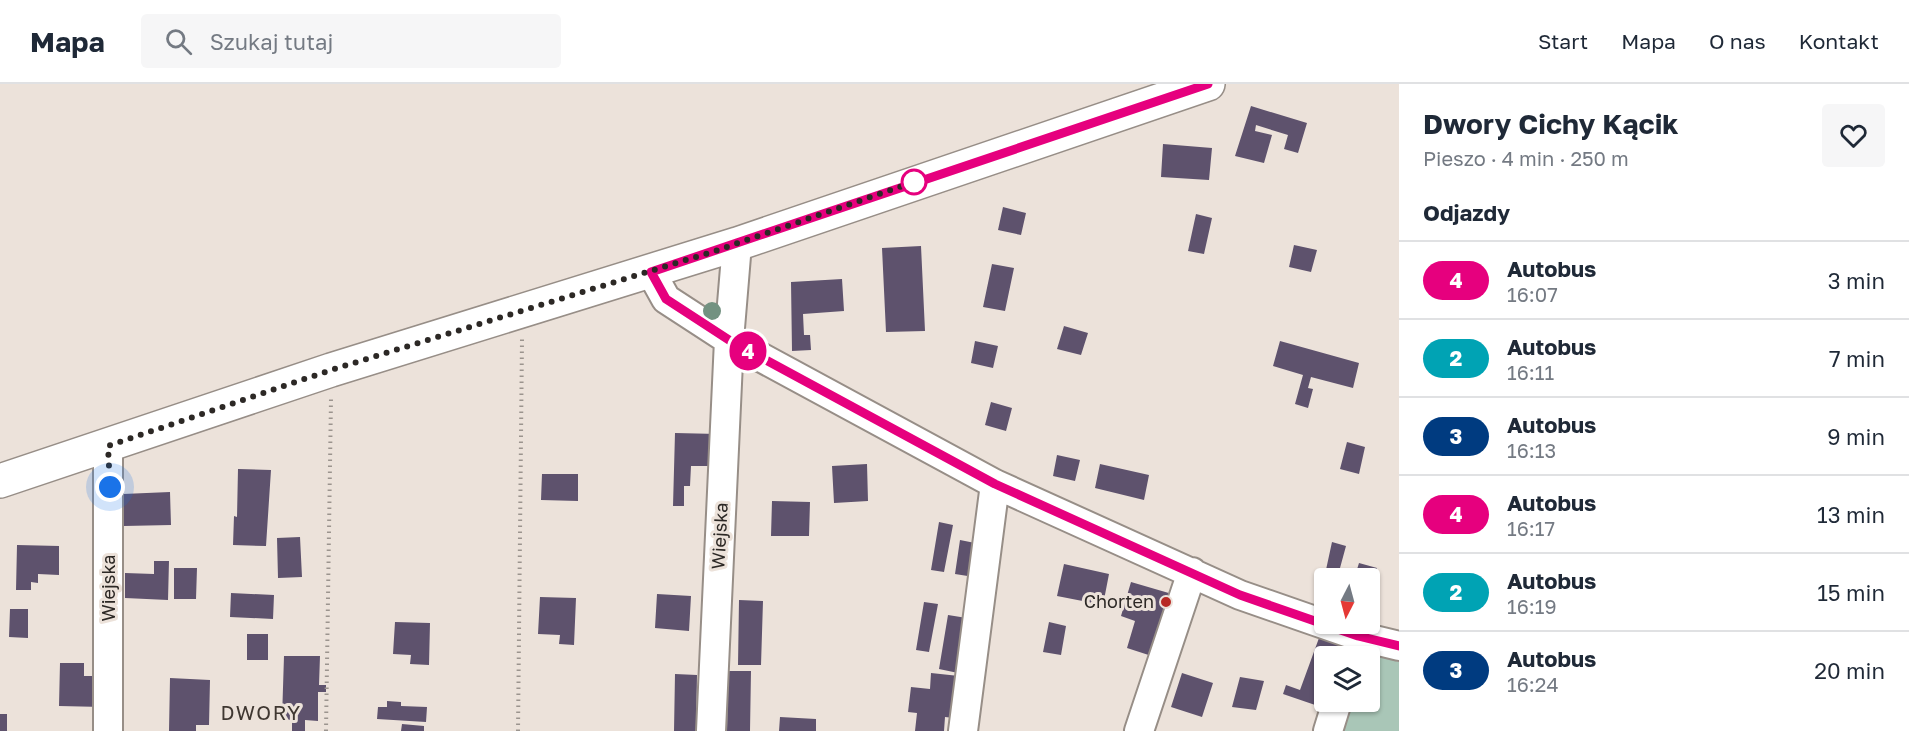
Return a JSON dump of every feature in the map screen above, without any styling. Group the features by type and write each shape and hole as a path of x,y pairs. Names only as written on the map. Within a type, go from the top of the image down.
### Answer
{"street":[{"path":"0,481 331,370 651,272 1208,84"},
{"name":"Wiejska","path":"711,731 729,340 736,244"},
{"path":"651,272 666,299 729,340 995,484 1354,646 1397,639"},
{"name":"Wiejska","path":"108,446 108,731"},
{"path":"963,731 995,484"},
{"path":"1139,731 1192,572"},
{"path":"1328,731 1334,712"}],"path":[{"path":"518,731 522,312"},
{"path":"326,731 331,370"}],"green space":[{"path":"1380,656 1399,662 1399,731 1334,731 1340,712 1380,712"}],"building":[{"path":"1251,106 1307,123 1298,153 1284,149 1288,135 1256,125 1255,131 1272,135 1264,163 1235,156"},
{"path":"1163,144 1212,148 1209,180 1161,177"},
{"path":"1003,207 1026,213 1021,235 998,230"},
{"path":"1196,214 1212,218 1204,254 1188,251"},
{"path":"1294,245 1317,250 1311,272 1289,267"},
{"path":"921,246 925,331 886,332 882,248"},
{"path":"992,264 1014,268 1005,311 983,307"},
{"path":"842,279 844,311 803,314 804,335 810,335 811,350 792,351 791,282"},
{"path":"1064,326 1088,333 1081,355 1057,349"},
{"path":"975,341 998,346 993,368 971,363"},
{"path":"1280,341 1359,363 1353,388 1311,377 1308,388 1313,389 1308,408 1295,404 1303,375 1273,366"},
{"path":"991,402 1012,408 1006,431 985,425"},
{"path":"675,433 718,434 717,466 691,466 690,486 684,486 684,506 673,506"},
{"path":"1347,442 1365,447 1359,474 1340,469"},
{"path":"1057,455 1080,460 1075,481 1053,476"},
{"path":"867,464 868,501 834,503 832,466"},
{"path":"1100,464 1149,475 1144,500 1095,488"},
{"path":"238,469 271,470 266,546 233,545 234,516 237,517"},
{"path":"542,474 578,474 578,501 541,500"},
{"path":"170,492 171,525 124,526 123,494"},
{"path":"772,501 810,502 809,536 771,536"},
{"path":"939,522 953,525 944,572 931,570"},
{"path":"300,537 302,577 278,578 277,538"},
{"path":"960,540 980,544 974,577 955,574"},
{"path":"1332,542 1346,546 1340,568 1326,568"},
{"path":"17,545 59,546 59,575 38,574 38,583 31,582 31,590 16,590"},
{"path":"154,561 169,561 168,600 125,598 125,573 154,574"},
{"path":"1359,563 1377,568 1357,568"},
{"path":"1064,564 1109,574 1103,605 1057,596"},
{"path":"174,568 197,568 196,599 174,599"},
{"path":"1131,582 1179,596 1161,659 1127,648 1135,621 1121,616"},
{"path":"231,593 274,595 273,619 230,617"},
{"path":"657,594 691,596 689,631 655,628"},
{"path":"540,597 576,598 574,645 559,644 560,635 538,634"},
{"path":"739,600 763,601 761,665 738,665"},
{"path":"924,602 938,604 929,652 916,650"},
{"path":"10,609 28,609 28,638 9,637"},
{"path":"948,615 973,619 963,674 939,669"},
{"path":"395,622 430,623 429,665 410,664 411,655 393,654"},
{"path":"1049,622 1066,626 1061,655 1043,652"},
{"path":"247,634 268,634 268,660 247,660"},
{"path":"1319,638 1340,646 1316,646"},
{"path":"1314,652 1314,705 1283,694 1286,685 1300,690"},
{"path":"284,656 320,656 319,685 326,685 326,692 318,692 318,721 305,720 305,731 292,731 292,720 282,719"},
{"path":"60,663 84,663 84,676 104,676 103,707 59,706"},
{"path":"728,671 751,671 750,731 727,731"},
{"path":"931,673 959,676 954,718 945,717 944,731 915,731 917,713 908,712 911,687 930,689"},
{"path":"1182,673 1213,683 1202,717 1171,707"},
{"path":"675,674 697,675 696,731 674,731"},
{"path":"1240,677 1264,681 1256,710 1232,707"},
{"path":"170,678 210,680 209,725 196,725 196,731 169,731"},
{"path":"387,701 401,702 401,706 427,707 426,722 377,719 378,707 387,707"},
{"path":"0,714 7,714 7,731 0,731"},
{"path":"780,717 816,719 816,731 779,731"},
{"path":"402,724 424,726 424,731 401,731"}],"bus line":[{"name":"4","path":"1208,84 651,272 666,299 729,340 995,484 1240,595 1358,636 1399,646"}],"place":[{"name":"Chorten","path":"1166,602"}],"district":[{"name":"DWORY","path":"261,713"}],"route":[{"path":"110,487 108,446 331,370 715,251 914,182"}]}
